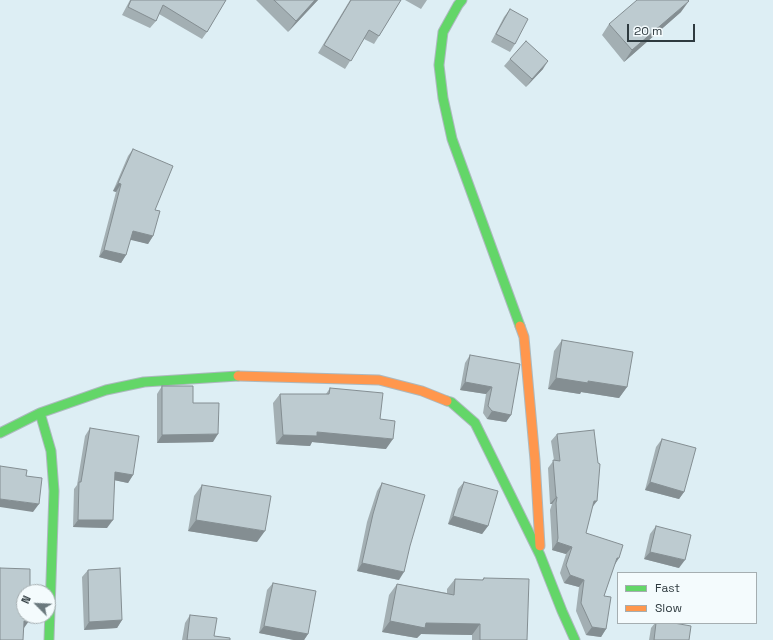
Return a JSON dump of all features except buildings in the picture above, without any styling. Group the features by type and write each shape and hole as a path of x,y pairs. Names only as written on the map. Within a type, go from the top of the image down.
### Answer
{"street":[{"path":"462,0 443,32 439,66 442,98 452,140 463,173 524,337 535,460 540,555"},
{"path":"0,433 40,412 106,390 144,382 231,376 379,380 422,391 451,402 475,423 540,555 575,640"},
{"path":"40,412 51,451 54,490 49,640"}],"traffic: fast":[{"path":"462,0 443,32 439,65 443,98 452,139 520,326"},
{"path":"0,433 40,413 106,390 144,382 238,376"},
{"path":"447,401 451,402 475,423 540,555 575,640"},
{"path":"40,413 51,451 54,491 49,640"}],"traffic: slow":[{"path":"520,326 524,337 535,460 540,546"},
{"path":"238,376 379,380 422,391 447,401"}]}
